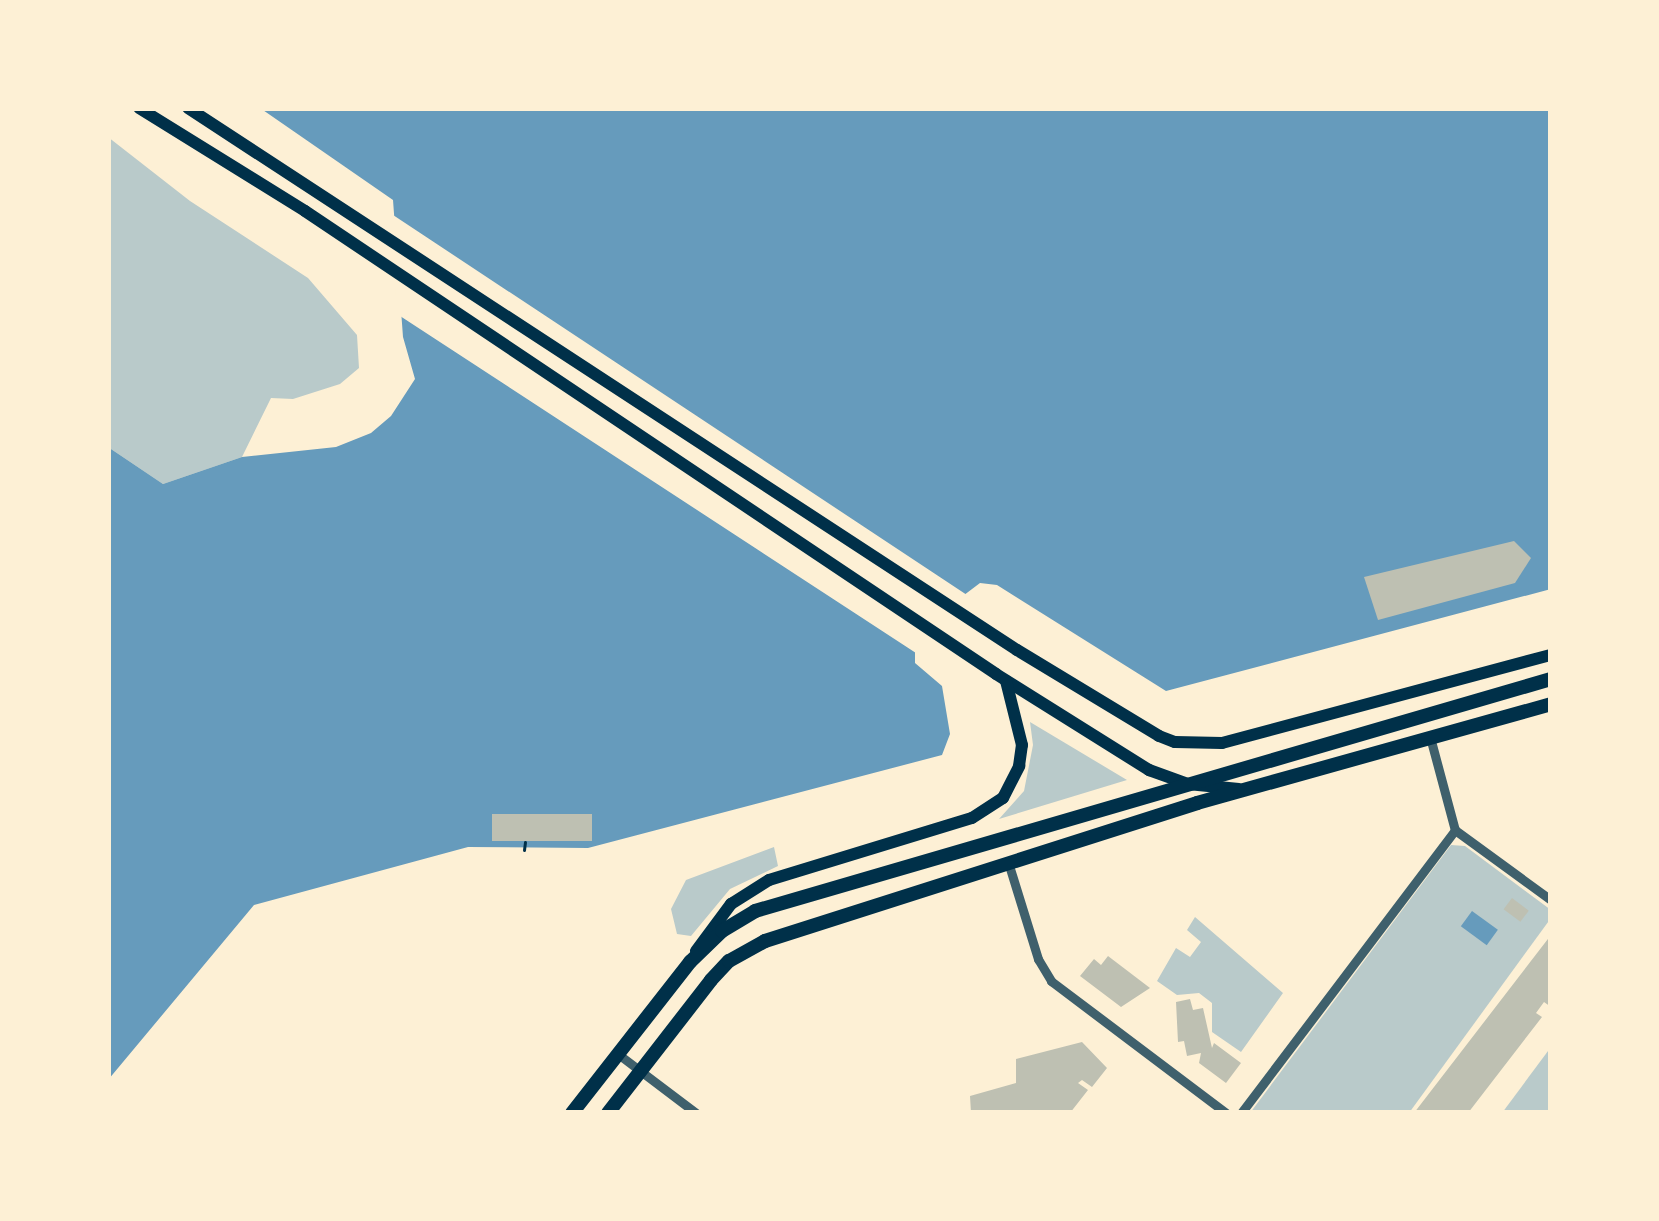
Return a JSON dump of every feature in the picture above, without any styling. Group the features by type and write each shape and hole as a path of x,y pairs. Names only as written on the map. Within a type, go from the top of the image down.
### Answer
{"main road":[{"path":"139,108 305,211 1002,678 1149,770 1188,784 1242,789"},
{"path":"188,108 317,188 1017,650 1160,736 1196,744 1222,742 1551,655"},
{"path":"572,1113 690,962 714,922 758,886 972,818 1004,799 1019,766 1022,745 1002,678"},
{"path":"690,962 722,931 754,911 1551,679"},
{"path":"608,1113 711,980 743,952 1242,789 1551,704"}],"street":[{"path":"1430,736 1455,830 1551,900"},
{"path":"1241,1113 1455,830"},
{"path":"1008,862 1038,959 1052,981 1226,1113"},
{"path":"618,1054 696,1113"}],"path":[{"path":"524,850 525,842"}],"shaded area":[{"path":"108,137 190,201 308,278 357,335 359,368 340,384 293,399 271,398 242,457 163,484 108,447"},
{"path":"1030,722 1127,780 999,819 1024,791 1033,745"},
{"path":"1451,845 1465,846 1551,910 1551,918 1409,1113 1250,1113"},
{"path":"774,847 778,866 730,889 691,936 677,934 671,909 686,880"},
{"path":"1195,917 1283,993 1241,1052 1212,1032 1212,1003 1199,993 1177,995 1157,981 1176,948 1190,957 1201,942 1187,930"},
{"path":"1551,1047 1551,1113 1502,1113"}],"water":[{"path":"260,108 1551,108 1551,589 1166,691 997,585 980,583 931,620 915,640 915,663 942,686 950,734 942,755 588,848 468,847 254,905 108,1080 108,447 163,484 242,457 336,447 371,433 391,416 415,379 403,337 393,200"},
{"path":"1472,911 1498,930 1487,945 1461,926"}],"pier":[{"path":"390,213 970,597 924,636 919,655 397,314"}],"building":[{"path":"1514,541 1531,558 1515,583 1378,620 1364,577"},
{"path":"492,814 592,814 592,841 492,841"},
{"path":"1512,898 1529,911 1520,922 1504,909"},
{"path":"1551,935 1551,1007 1544,1002 1536,1013 1542,1017 1468,1113 1414,1113"},
{"path":"1108,956 1150,988 1121,1007 1080,976 1094,959 1101,965"},
{"path":"1190,999 1193,1010 1203,1008 1212,1048 1214,1043 1241,1063 1226,1083 1199,1063 1201,1053 1187,1056 1184,1041 1178,1042 1176,1002"},
{"path":"1082,1042 1107,1068 1092,1087 1082,1080 1078,1083 1088,1090 1070,1113 971,1113 970,1096 1016,1083 1016,1059"}]}
